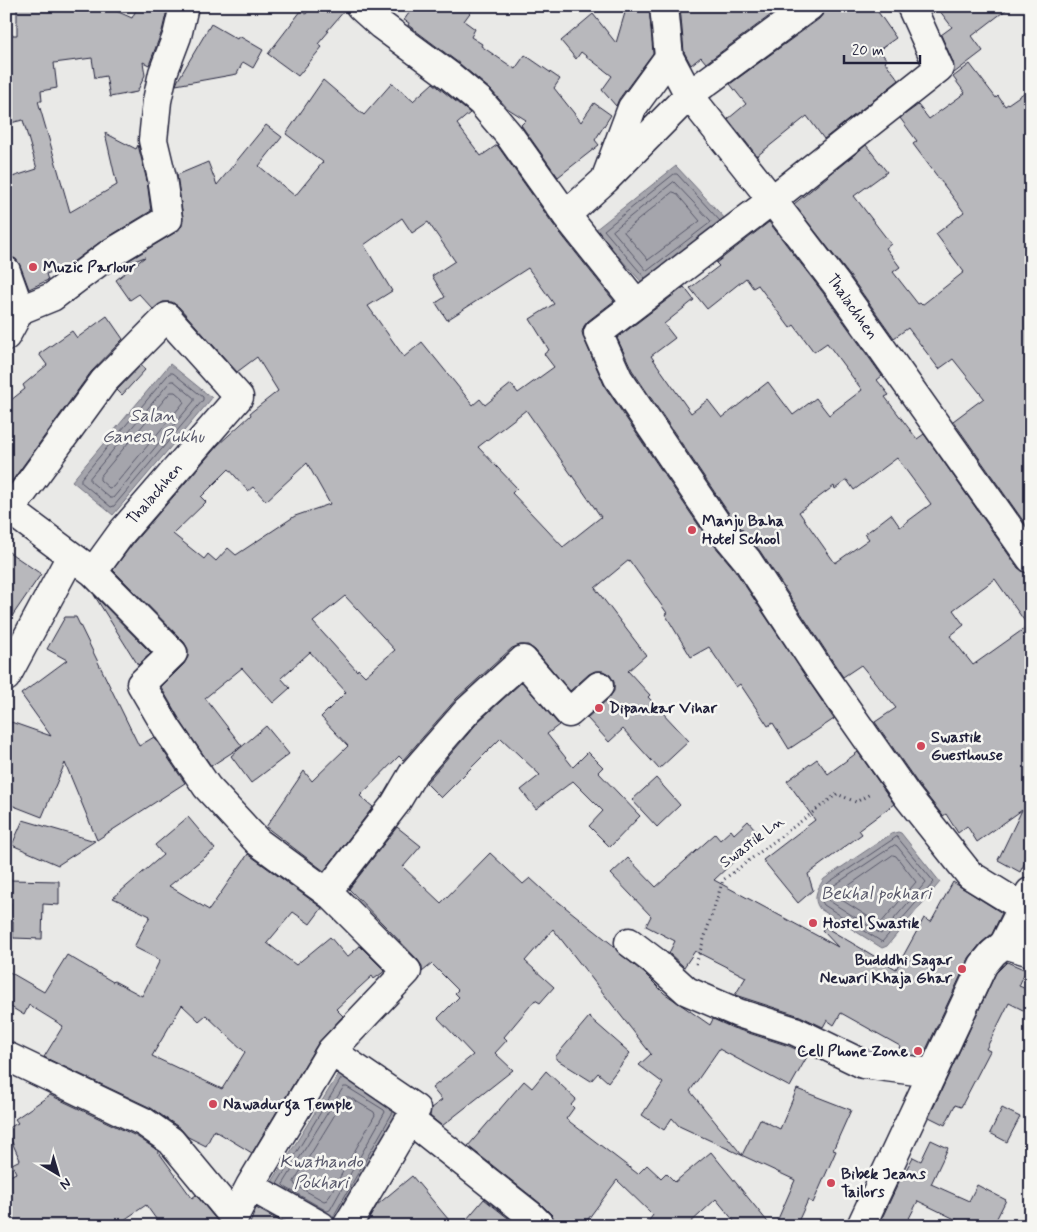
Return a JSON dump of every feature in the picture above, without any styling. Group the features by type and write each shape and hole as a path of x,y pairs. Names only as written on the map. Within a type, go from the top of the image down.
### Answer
{"street":[{"path":"6,336 20,310 52,297 108,255 168,219 162,178 153,140 156,101 163,73 177,36 184,6"},
{"path":"360,6 381,25 450,76 481,102 509,135 566,215 636,303"},
{"path":"604,180 632,108 669,57 664,6"},
{"path":"566,215 689,95 810,6"},
{"path":"861,1226 984,965 993,953 1004,944 1027,899 970,875 896,779 822,674 746,560 717,524 618,378 598,333 772,200 939,68 911,6"},
{"name":"Thalachhen","path":"669,57 689,95 837,285 1031,560"},
{"path":"6,271 20,310"},
{"name":"Thalachhen","path":"8,509 104,382 168,317 239,397 122,532 93,572"},
{"path":"6,1056 144,1122 171,1141 234,1221 250,1186 332,1051 407,971 327,892 258,842 207,787 168,730 140,684 173,653 93,572 8,509"},
{"path":"6,677 71,556"},
{"path":"327,892 395,804 414,772 468,710 523,660 569,713 599,686"},
{"path":"629,942 654,961 687,991 738,1013 794,1031 863,1064 932,1073"},
{"path":"1004,944 1031,952"},
{"path":"332,1051 416,1109 348,1226"},
{"path":"410,1120 530,1215 541,1226"},
{"path":"250,1186 321,1226"}],"path":[{"name":"Swastik Ln","path":"687,991 723,880 837,794 856,802 896,779"}],"water":[{"path":"676,166 729,223 646,287 595,230"},
{"name":"Salan Ganesh Pukhu","path":"170,364 212,398 113,515 72,481"},
{"name":"Bekhal pokhari","path":"901,833 940,882 887,946 882,948 820,909 816,902 816,894 824,879 891,834"},
{"name":"Kwathando Pokhari","path":"341,1070 401,1107 334,1226 267,1190"}],"building":[{"path":"17,6 105,6 132,18 138,6 168,6 162,31 149,65 143,62 145,75 137,92 110,97 106,76 95,78 92,58 54,63 57,88 41,91 42,101 38,101 70,212 117,185 105,133 136,149 138,145 147,181 151,211 100,242 66,267 46,274 48,280 29,289 20,265 16,259 11,257 6,236 6,179 37,169 23,120 6,124 6,35 17,35"},
{"path":"312,6 345,6 345,10 318,44 322,47 298,76 268,54 301,11 306,14"},
{"path":"414,6 475,6 464,21 475,29 471,37 482,44 481,46 515,69 525,55 560,79 554,88 581,122 594,103 611,115 595,140 599,145 558,177 521,125 526,120 507,108 491,90 460,64 408,25 409,23 404,20"},
{"path":"627,6 649,6 653,53 619,99 616,106 602,90 612,76 581,52 576,59 561,41 593,14 616,43"},
{"path":"680,6 783,6 706,63 701,57 691,65 684,52"},
{"path":"825,6 874,6 896,38 879,50 887,60 885,62 899,80 824,139 807,116 757,156 728,119 746,104 730,84 819,19 824,13"},
{"path":"936,6 1011,6 972,36 983,51 954,73 953,62 941,35 952,27"},
{"path":"211,24 237,39 239,36 263,50 253,68 243,62 237,74 176,85 178,80"},
{"path":"970,64 996,98 998,96 1005,106 1031,88 1031,532 953,421 984,398 953,359 939,369 908,328 894,338 850,276 794,204 866,145 887,172 854,196 891,244 886,248 900,267 893,272 918,304 922,305 964,272 936,234 964,212 913,144 917,141 900,118 918,105 929,119 965,93 953,77"},
{"path":"323,80 364,115 392,83 413,101 433,83 470,113 457,124 481,156 497,145 553,224 614,301 588,321 582,332 605,387 704,533 734,569 834,719 789,749 773,723 768,726 740,684 736,687 709,647 691,657 665,614 667,613 629,560 595,588 646,655 628,671 650,695 648,697 689,741 659,769 623,729 609,742 587,718 614,691 614,682 610,675 603,671 595,671 570,691 535,650 528,645 520,645 512,648 457,698 403,760 399,756 360,796 373,807 324,871 266,827 304,771 312,781 348,746 321,717 346,692 310,652 281,678 290,688 273,703 242,668 205,698 242,746 211,766 181,722 161,687 184,664 188,657 188,649 184,642 113,570 134,542 218,445 251,415 250,413 278,391 257,357 237,372 179,307 172,302 163,302 153,309 139,294 130,300 116,280 145,257 118,267 176,232 182,226 183,217 177,175 208,162 217,185 266,125 282,137 259,166 295,196 323,162 286,134","holes":["402,218 412,233 428,222 455,261 432,276 445,297 436,303 447,320 528,268 554,304 530,319 549,350 544,354 554,367 518,393 511,384 485,405 480,399 473,405 422,342 404,357 368,306 392,291 364,245","526,410 601,517 563,547 512,493 517,488 478,447","307,463 330,504 295,516 236,555 228,548 216,561 208,554 204,559 173,534 206,502 201,497 229,469 248,491 253,487 266,501","345,596 395,650 365,676 358,669 357,671 313,622"]},
{"path":"769,222 824,294 882,376 877,380 889,395 885,397 917,439 924,434 1018,568 1031,576 1031,851 1020,872 998,860 1022,810 977,842 967,826 958,833 946,814 943,816 921,788 875,722 896,708 861,665 843,677 760,551 730,515 632,370 617,338 684,287 694,300 664,324 675,338 651,356 691,413 708,400 722,418 768,382 793,415 816,398 829,415 862,390 827,343 814,352 794,325 790,328 758,285 753,288 746,278 707,309 690,288 719,266 716,263","holes":["897,458 931,504 900,527 891,514 865,534 869,539 835,563 799,512 834,486 835,489 847,480 854,490","995,579 1028,626 973,665 950,636 964,625 953,610"]},
{"path":"107,316 123,339 91,372 12,481 6,476 6,404 25,389 23,385 47,365 39,354 72,331 77,338"},
{"path":"141,365 145,370 122,395 117,390"},
{"path":"6,550 41,574 6,625"},
{"path":"94,595 151,653 138,665"},
{"path":"65,617 76,617 139,746 154,737 185,783 97,840 65,763 42,817 6,803 6,736 11,722 51,736 21,694 67,660 47,649"},
{"path":"522,682 559,725 547,734 573,767 588,752 603,767 598,772 640,816 610,847 589,826 603,811 573,781 536,809 521,790 540,775 501,738 441,798 426,783 479,721"},
{"path":"266,726 289,754 251,783 231,756"},
{"path":"858,752 894,804 859,830 862,834 808,874 813,890 798,903 763,860 815,820 787,781 817,759 828,774"},
{"path":"656,778 680,805 657,827 632,800"},
{"path":"188,817 215,849 169,886 209,910 248,854 322,908 310,924 293,912 267,943 296,965 330,937 347,957 360,946 385,971 374,979 372,976 336,1009 343,1016 318,1043 252,1153 214,1130 206,1146 188,1137 180,1128 151,1108 44,1057 63,1026 29,1005 24,1015 6,1004 6,970 44,992 67,955 113,982 142,996 160,960 134,947 150,916 113,898 163,855 155,845","holes":["182,1005 199,1021 206,1015 245,1052 222,1089 152,1056"]},
{"path":"23,820 95,841 58,865 12,845"},
{"path":"748,821 761,836 714,880 838,947 822,930 825,927 896,969 924,918 931,922 953,882 1002,913 992,934 981,943 969,958 923,1056 911,1055 899,1048 900,1046 841,1013 834,1025 827,1020 823,1027 800,1016 735,995 746,977 695,951 684,967 669,953 675,941 646,926 651,916 611,874 628,858 656,887 715,834 720,840 731,830 734,834"},
{"path":"397,827 421,846 403,867 441,903 490,853 523,884 530,878 554,900 614,946 620,954 644,973 664,993 710,1025 713,1019 733,1028 789,1046 808,1055 790,1087 719,1049 690,1091 742,1155 760,1119 780,1129 797,1089 851,1110 833,1150 836,1151 813,1203 808,1200 796,1226 775,1226 795,1180 679,1126 672,1118 664,1130 642,1115 663,1083 639,1065 651,1054 553,929 525,961 554,987 540,1003 535,1000 504,1037 507,1040 495,1053 513,1070 442,1126 430,1116 431,1108 442,1100 432,1088 473,1055 438,1018 459,997 455,993 458,990 432,964 422,972 422,966 418,960 349,889"},
{"path":"9,880 59,881 59,905 43,904 42,939 13,938 13,921 10,920"},
{"path":"1007,962 1026,970 1019,986 1031,991 1031,1014 1009,1003 986,1049 990,1051 961,1107 955,1105 945,1125 929,1117 996,973"},
{"path":"589,1017 630,1053 608,1082 598,1073 591,1081 556,1059 556,1056"},
{"path":"546,1071 576,1099 571,1105 574,1108 566,1119 638,1174 647,1165 661,1178 666,1173 675,1182 711,1152 771,1226 738,1226 716,1199 687,1226 645,1226 653,1215 617,1180 583,1226 556,1226 552,1215 541,1204 468,1146 524,1081 532,1088"},
{"path":"50,1095 136,1136 157,1150 192,1198 196,1195 218,1222 218,1226 161,1226 146,1205 115,1226 6,1226 6,1178 16,1173 12,1164 20,1160 6,1129 18,1123 15,1119"},
{"path":"1002,1108 1020,1117 1007,1142 990,1133"},
{"path":"931,1140 948,1148 931,1184 969,1201 977,1185 1006,1200 993,1226 969,1226 918,1201 905,1226 897,1226 882,1218 905,1169 913,1157 921,1161"},
{"path":"412,1176 454,1226 365,1226 377,1205"},
{"path":"484,1199 518,1226 461,1226"},
{"path":"256,1208 289,1226 249,1226"}],"place":[{"name":"Muzic Parlour","path":"33,267"},
{"name":"Manju Baha Hotel School","path":"692,530"},
{"name":"Dipankar Vihar","path":"599,708"},
{"name":"Swastik Guesthouse","path":"921,746"},
{"name":"Hostel Swastik","path":"813,923"},
{"name":"Budddhi Sagar Newari Khaja Ghar","path":"962,969"},
{"name":"Cell Phone Zone","path":"918,1051"},
{"name":"Nawadurga Temple","path":"213,1104"},
{"name":"Bibek Jeans Tailors","path":"831,1183"}]}
